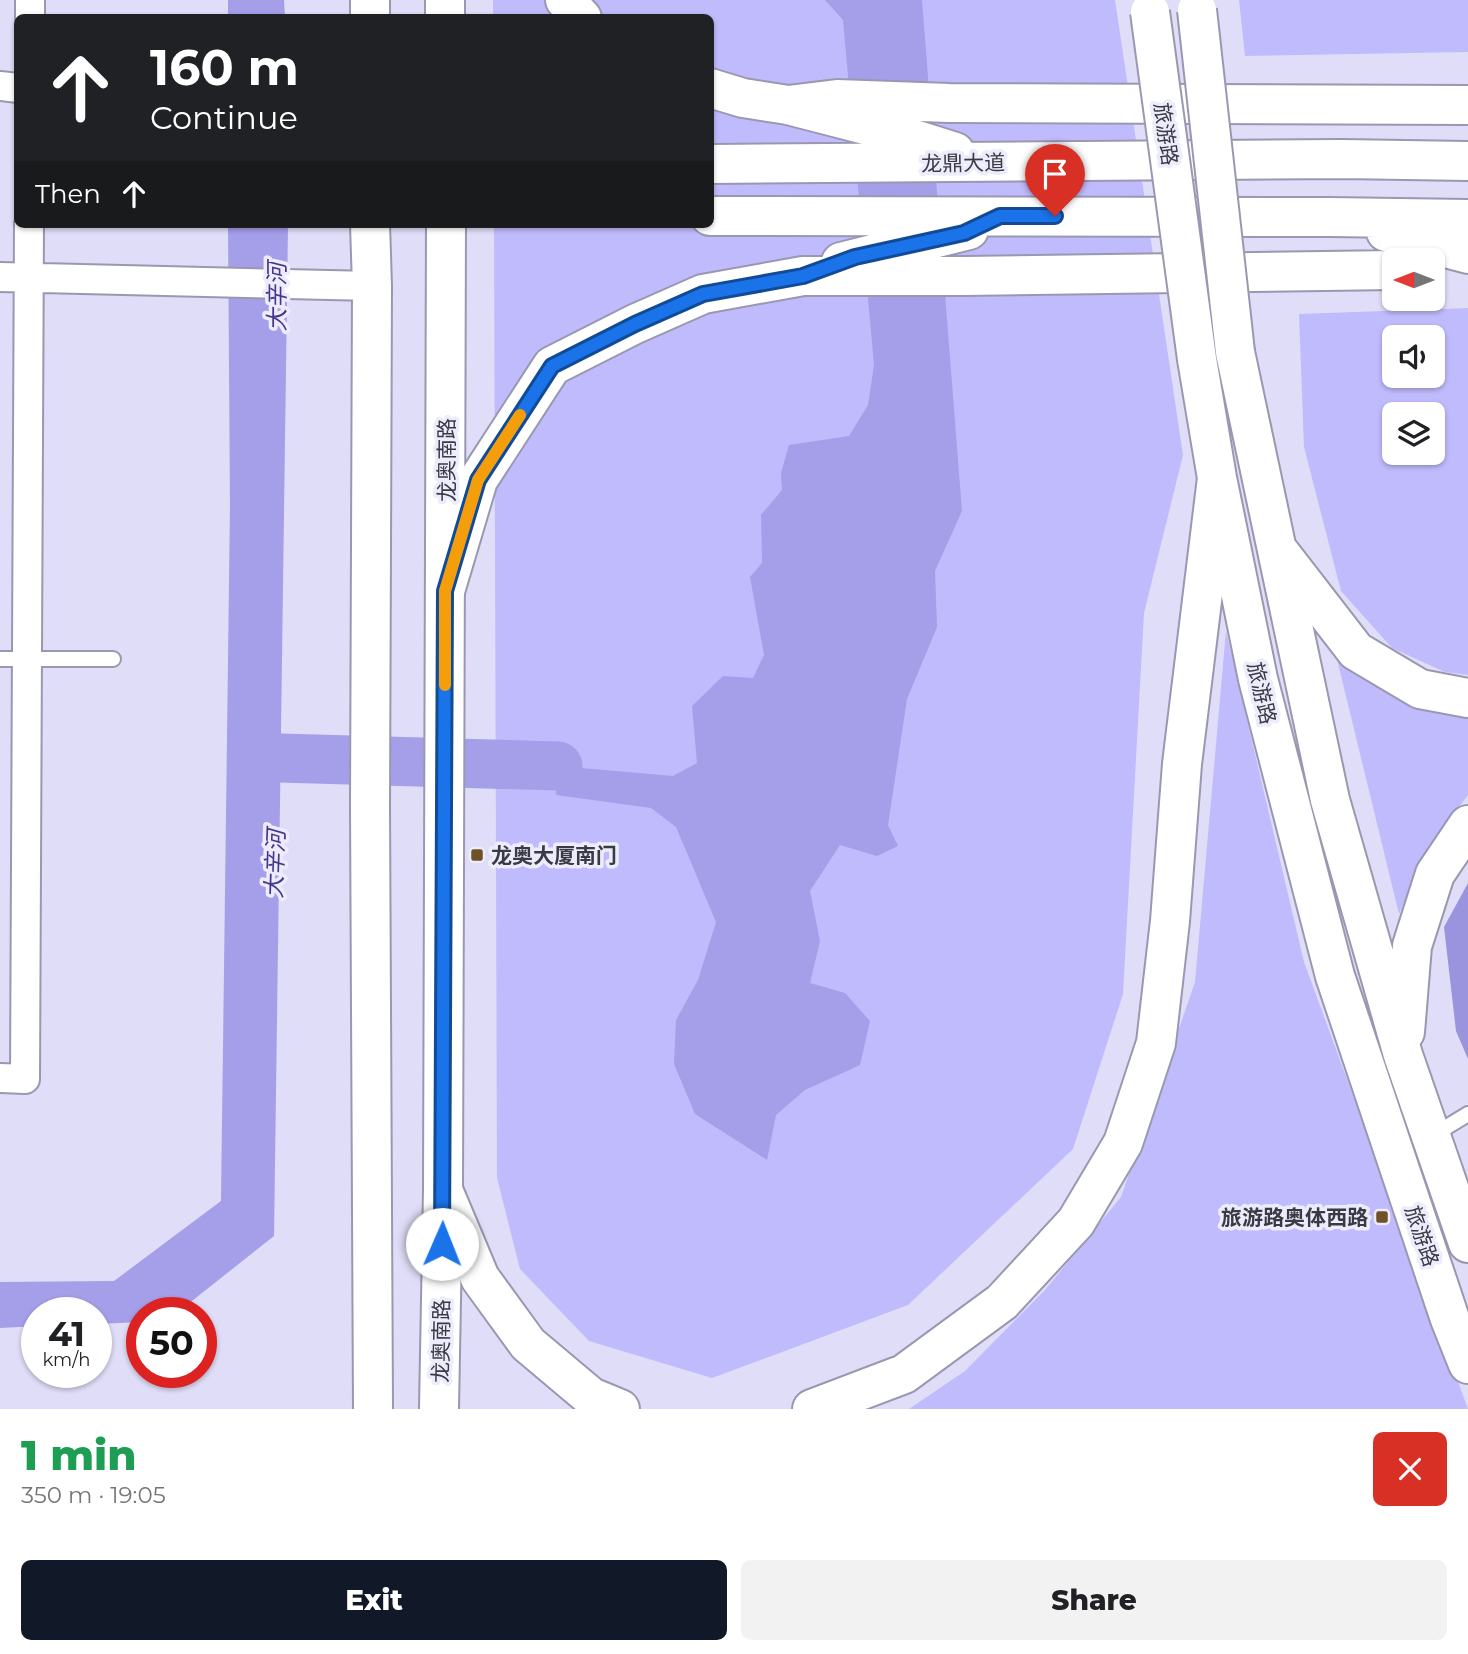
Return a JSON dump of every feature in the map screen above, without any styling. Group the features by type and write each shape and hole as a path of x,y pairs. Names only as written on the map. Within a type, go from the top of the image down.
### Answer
{"main road":[{"path":"565,0 578,14"},
{"name":"旅游路","path":"1196,5 1236,352 1330,800 1403,1055 1468,1243"},
{"name":"旅游路","path":"1149,6 1197,359 1217,478 1258,679 1335,976 1450,1319 1468,1364"},
{"path":"714,89 743,98 839,109 949,103 1468,105"},
{"path":"839,109 949,157"},
{"path":"1342,159 1468,121"},
{"name":"龙鼎大道","path":"714,164 843,164 949,157 999,161 1468,161"},
{"path":"714,216 978,221 1329,217 1468,219"},
{"path":"1329,217 1468,254"},
{"path":"445,591 478,480 552,366 635,324 703,294 854,266 978,221"},
{"path":"370,228 373,1409"},
{"name":"龙奥南路","path":"439,1409 443,1189 446,228"},
{"path":"854,266 964,276 1382,270"},
{"path":"1446,269 1468,268"},
{"path":"812,1409 904,1374 1002,1302 1076,1222 1123,1143 1156,1043 1170,921 1182,764 1217,478"},
{"path":"1275,546 1356,651 1420,689 1468,698"},
{"path":"1403,1055 1412,946 1436,874 1468,825"},
{"path":"443,1189 480,1278 528,1344 591,1398 620,1409"}],"street":[{"path":"13,1078 14,659 29,228"},
{"path":"0,277 372,286"},
{"path":"0,1058 13,1078"}],"lane":[{"path":"14,659 113,659"},
{"path":"1431,1136 1468,1114"}],"shaded area":[{"path":"493,0 1115,0 1183,455 1144,613 1123,994 1073,1149 908,1305 712,1378 589,1341 520,1269 497,1178 494,228 714,228 714,14 493,14"},
{"path":"1239,0 1468,0 1468,52 1245,56"},
{"path":"1468,308 1468,675 1445,672 1392,648 1341,591 1304,447 1299,314 1446,312 1446,309"},
{"path":"1226,631 1304,962 1468,1409 909,1409 965,1371 1045,1290 1121,1197 1195,982"},
{"path":"1335,651 1468,715 1468,795 1427,849 1399,914"},
{"path":"1468,883 1468,1059 1456,1031 1444,927"}],"water":[{"path":"228,0 284,0 285,14 228,14"},
{"path":"825,0 922,0 962,511 935,571 937,627 907,699 888,825 898,846 877,856 840,845 810,891 820,941 810,983 845,993 870,1021 860,1065 805,1090 776,1115 767,1160 695,1114 674,1064 676,1020 698,980 716,922 676,827 651,808 556,795 558,766 673,776 697,763 692,706 723,676 753,678 764,655 750,577 762,563 761,515 782,490 781,473 789,445 849,436 868,405 874,365 843,20"},
{"name":"大辛河","path":"228,228 288,228 274,1236 197,1297 126,1297 126,1323 112,1323 112,1297 21,1297 21,1327 0,1328 0,1282 114,1281 221,1201 230,506"}],"waterway":[{"path":"280,758 558,766"}],"slow traffic":[{"path":"445,685 445,591 478,480 520,415"}],"place":[{"name":"龙奥大厦南门","path":"477,855"},
{"name":"旅游路奥体西路","path":"1382,1217"}],"route":[{"path":"442,1244 445,591 478,480 552,366 635,324 703,294 803,276 855,257 964,233 1000,216 1055,216"}]}
